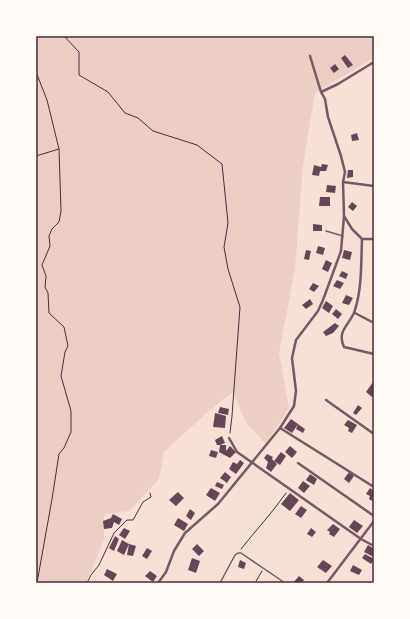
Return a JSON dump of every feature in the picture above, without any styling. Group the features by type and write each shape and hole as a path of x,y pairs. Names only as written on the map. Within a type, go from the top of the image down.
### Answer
{"street":[{"path":"158,583 166,572 174,551 185,533 218,504 280,428 294,406 296,391 292,358 296,340 318,311 341,251 344,216 343,182 345,172 328,117 325,100 321,92 310,56"},
{"path":"321,92 338,84 374,62"},
{"path":"343,182 374,186"},
{"path":"344,216 352,229 362,239 374,239"},
{"path":"362,239 360,294 355,313 343,331 342,341 344,347 374,354"},
{"path":"355,313 374,323"},
{"path":"326,400 374,434"},
{"path":"280,428 374,487"},
{"path":"229,438 237,452 374,546"},
{"path":"298,463 374,516"},
{"path":"327,583 374,521"}],"lane":[{"path":"326,231 343,236"},
{"path":"220,583 235,555 238,553 285,583"}],"path":[{"path":"64,36 79,52 79,75 108,92 125,113 138,118 153,131 197,145 222,164 228,223 224,247 228,269 240,307 229,438"},
{"path":"36,72 47,100 59,149 61,211 59,222 52,229 49,236 50,246 42,265 46,276 45,287 48,293 49,313 64,327 68,346 65,352 61,376 71,411 72,432 64,448 59,454 37,583"},
{"path":"36,156 59,149"},
{"path":"238,553 260,524 278,505 289,488"},
{"path":"87,583 99,565 114,533 127,520 133,520 143,502 151,496 150,493"},
{"path":"255,583 263,569"}],"shaded area":[{"path":"36,36 374,36 374,58 315,93 303,165 295,269 279,353 289,408 266,444 246,423 233,392 202,417 164,452 159,479 129,511 104,514 104,540 86,583 36,583"}],"building":[{"path":"345,55 353,65 348,68 341,58"},
{"path":"335,64 339,69 334,73 330,68"},
{"path":"357,133 359,140 352,141 351,135"},
{"path":"322,164 328,165 326,171 320,171 319,176 312,175 314,165 321,167"},
{"path":"348,170 353,170 353,177 347,178"},
{"path":"327,185 336,186 335,193 326,192"},
{"path":"320,197 330,197 330,206 319,206"},
{"path":"352,202 357,206 353,211 348,207"},
{"path":"313,224 322,225 322,231 313,231"},
{"path":"318,246 325,248 323,255 316,253"},
{"path":"306,250 311,251 309,260 304,259"},
{"path":"344,250 352,252 350,260 342,258"},
{"path":"326,260 332,263 328,272 322,269"},
{"path":"342,271 348,274 346,279 339,276"},
{"path":"337,280 344,283 340,289 333,286"},
{"path":"313,283 319,286 314,292 309,289"},
{"path":"346,295 353,298 349,305 342,303"},
{"path":"310,299 313,304 306,309 302,305"},
{"path":"326,301 333,306 329,313 322,308"},
{"path":"336,309 342,314 338,319 332,314"},
{"path":"335,323 339,326 333,333 326,336 323,332"},
{"path":"373,382 374,394 372,397 366,392"},
{"path":"358,405 362,408 356,415 353,413"},
{"path":"220,407 229,409 228,415 218,413"},
{"path":"215,413 226,416 225,428 213,427"},
{"path":"291,419 298,424 292,433 284,428"},
{"path":"348,420 357,425 352,433 348,431 349,428 344,425"},
{"path":"298,424 305,429 303,433 296,429"},
{"path":"222,436 225,443 217,445 215,440"},
{"path":"220,445 226,445 226,451 230,446 236,452 230,458 219,452"},
{"path":"290,446 297,452 292,458 285,452"},
{"path":"211,450 218,452 216,458 209,456"},
{"path":"281,452 286,456 280,465 274,461"},
{"path":"267,454 273,457 272,459 277,464 271,472 266,468 268,462 264,458"},
{"path":"240,460 244,463 236,474 229,469 233,462 237,464"},
{"path":"225,472 231,477 227,483 220,478"},
{"path":"349,472 354,476 349,483 344,479"},
{"path":"310,474 317,479 314,485 306,480"},
{"path":"303,481 310,486 304,493 298,488"},
{"path":"217,482 224,485 222,489 215,486"},
{"path":"211,488 220,493 215,501 206,495"},
{"path":"370,488 374,491 374,502 369,499 370,496 366,494"},
{"path":"178,492 184,498 176,506 169,500"},
{"path":"290,493 299,500 290,511 281,504"},
{"path":"301,506 307,510 301,518 295,514"},
{"path":"190,509 195,513 191,520 186,516"},
{"path":"113,514 122,519 119,525 114,522 112,528 104,529 103,521 111,518"},
{"path":"178,518 188,524 184,531 174,525"},
{"path":"354,520 363,526 357,533 349,527"},
{"path":"333,524 340,529 334,537 329,534 330,532 327,530"},
{"path":"124,528 130,531 125,539 119,535"},
{"path":"311,528 316,532 312,537 307,534"},
{"path":"115,536 119,539 114,551 109,548"},
{"path":"122,540 129,544 124,555 117,551"},
{"path":"129,544 136,546 133,556 127,555"},
{"path":"197,544 204,551 199,556 192,549"},
{"path":"368,545 374,549 374,557 364,552"},
{"path":"147,548 152,551 147,559 142,556"},
{"path":"365,554 374,559 371,564 362,558"},
{"path":"192,558 200,561 196,573 188,570"},
{"path":"240,560 246,563 244,569 238,567"},
{"path":"323,560 332,566 326,573 317,567"},
{"path":"353,565 362,570 359,575 350,571"},
{"path":"107,569 117,574 113,581 104,575"},
{"path":"150,571 157,576 153,582 145,576"},
{"path":"299,576 304,580 302,583 293,583"}]}
